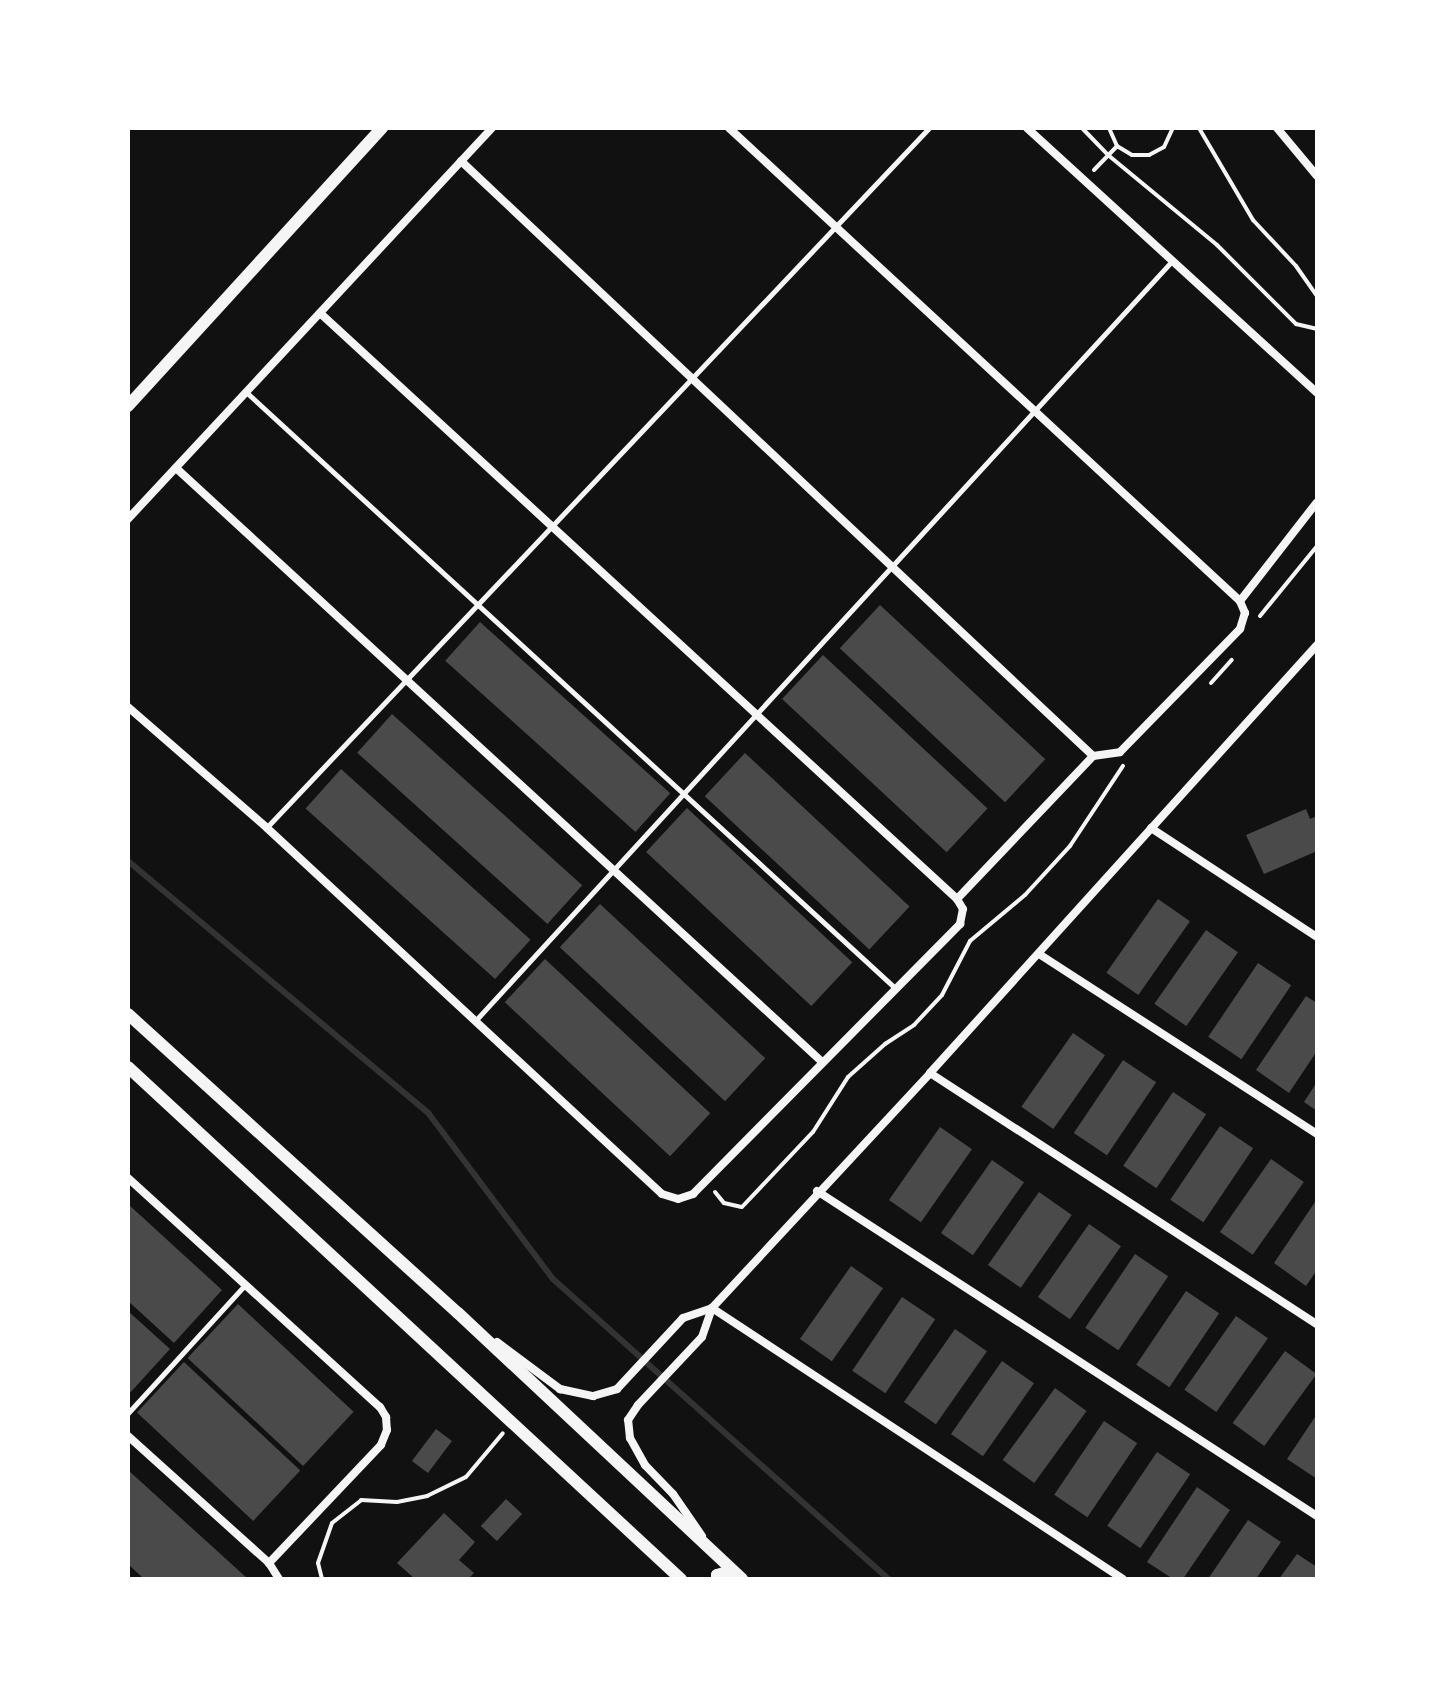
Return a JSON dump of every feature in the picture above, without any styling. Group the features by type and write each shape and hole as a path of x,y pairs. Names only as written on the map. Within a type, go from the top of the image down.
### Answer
{"street":[{"path":"128,406 382,128"},
{"path":"128,519 492,128"},
{"path":"729,128 1240,601 1245,613 1240,629 1163,710 1120,752 1093,756 957,899"},
{"path":"1027,128 1317,393"},
{"path":"1281,130 1317,176"},
{"path":"461,161 1093,756"},
{"path":"128,707 267,828 662,1194 678,1199 693,1194 821,1061 960,924 963,909 957,899 320,313"},
{"path":"176,468 821,1061"},
{"path":"1240,601 1317,502"},
{"path":"714,1553 673,1494 645,1465 630,1438 628,1420 647,1395 702,1337 712,1308 1039,954 1317,645"},
{"path":"1151,828 1317,937"},
{"path":"1039,954 1317,1134"},
{"path":"128,1014 458,1313 740,1578"},
{"path":"128,1067 681,1579"},
{"path":"930,1073 1317,1324"},
{"path":"128,1178 380,1407 386,1417 387,1430 381,1445 269,1563"},
{"path":"817,1191 1317,1516"},
{"path":"458,1313 560,1389 593,1396 617,1389 683,1318 712,1308"},
{"path":"712,1308 1123,1579"},
{"path":"128,1436 269,1563 279,1579"},
{"path":"717,1579 717,1575 724,1573 740,1578"}],"lane":[{"path":"267,828 929,128"},
{"path":"475,1021 1171,262"},
{"path":"246,392 895,988"},
{"path":"128,1413 245,1284"}],"path":[{"path":"1082,128 1108,155 1217,245 1296,324 1317,329"},
{"path":"1109,128 1117,146 1132,155 1149,155 1164,147 1173,128"},
{"path":"1199,128 1253,220 1296,266 1317,296"},
{"path":"1083,180 1117,146"},
{"path":"1259,618 1265,606 1317,546"},
{"path":"1202,690 1239,652"},
{"path":"705,1181 724,1203 742,1207 813,1132 848,1077 885,1044 914,1025 942,995 970,941 1025,895 1070,846 1117,771 1128,762"},
{"path":"322,1579 318,1563 332,1523 361,1500 397,1502 427,1496 466,1477 512,1422"}],"building":[{"path":"880,605 1045,759 1005,802 840,648"},
{"path":"480,622 670,793 635,832 445,661"},
{"path":"823,655 988,808 947,852 782,699"},
{"path":"392,714 582,885 547,924 357,753"},
{"path":"745,753 910,906 869,950 705,796"},
{"path":"341,769 531,940 495,979 306,808"},
{"path":"687,808 852,962 811,1006 646,852"},
{"path":"1306,809 1310,819 1317,816 1317,851 1264,874 1246,835"},
{"path":"1158,899 1190,921 1138,995 1106,973"},
{"path":"600,904 765,1058 725,1101 560,947"},
{"path":"1206,930 1238,952 1186,1026 1154,1004"},
{"path":"545,959 710,1113 670,1156 505,1002"},
{"path":"1258,963 1291,985 1241,1059 1208,1037"},
{"path":"1306,996 1317,1003 1317,1051 1289,1093 1256,1070"},
{"path":"1073,1033 1105,1055 1053,1129 1021,1107"},
{"path":"1123,1060 1156,1082 1107,1155 1074,1133"},
{"path":"1317,1082 1317,1111 1304,1102"},
{"path":"1173,1092 1206,1114 1156,1188 1123,1166"},
{"path":"1220,1126 1253,1148 1203,1222 1170,1200"},
{"path":"940,1127 972,1149 921,1222 889,1200"},
{"path":"1271,1159 1304,1182 1253,1255 1220,1232"},
{"path":"992,1160 1024,1182 973,1255 941,1233"},
{"path":"1039,1192 1072,1215 1021,1288 988,1265"},
{"path":"1317,1199 1317,1270 1306,1286 1274,1263"},
{"path":"128,1204 222,1290 174,1343 128,1301"},
{"path":"1089,1224 1121,1246 1070,1319 1038,1297"},
{"path":"1135,1254 1168,1276 1118,1350 1085,1328"},
{"path":"851,1266 883,1288 832,1361 800,1339"},
{"path":"1186,1291 1219,1313 1169,1387 1136,1365"},
{"path":"902,1297 935,1319 885,1393 852,1371"},
{"path":"238,1304 354,1412 303,1466 188,1358"},
{"path":"128,1311 170,1349 128,1395"},
{"path":"1236,1316 1268,1338 1216,1412 1184,1390"},
{"path":"955,1329 987,1351 936,1424 904,1402"},
{"path":"1285,1351 1317,1374 1264,1446 1233,1423"},
{"path":"1002,1361 1034,1383 983,1456 951,1434"},
{"path":"184,1362 300,1470 253,1521 137,1412"},
{"path":"1055,1388 1087,1411 1034,1483 1003,1460"},
{"path":"1317,1414 1317,1479 1287,1459"},
{"path":"1104,1421 1137,1443 1087,1517 1054,1495"},
{"path":"436,1429 452,1441 428,1473 412,1461"},
{"path":"1157,1452 1190,1474 1140,1548 1107,1526"},
{"path":"128,1470 248,1579 144,1579 128,1564"},
{"path":"1197,1487 1230,1510 1183,1579 1173,1579 1147,1562"},
{"path":"506,1499 522,1514 497,1541 481,1526"},
{"path":"444,1513 475,1542 459,1560 474,1573 468,1579 415,1579 397,1563"},
{"path":"1248,1520 1281,1542 1256,1579 1208,1579"},
{"path":"1297,1554 1317,1567 1317,1579 1279,1579"}],"waterway":[{"path":"128,861 429,1114 553,1279 889,1579"}]}
